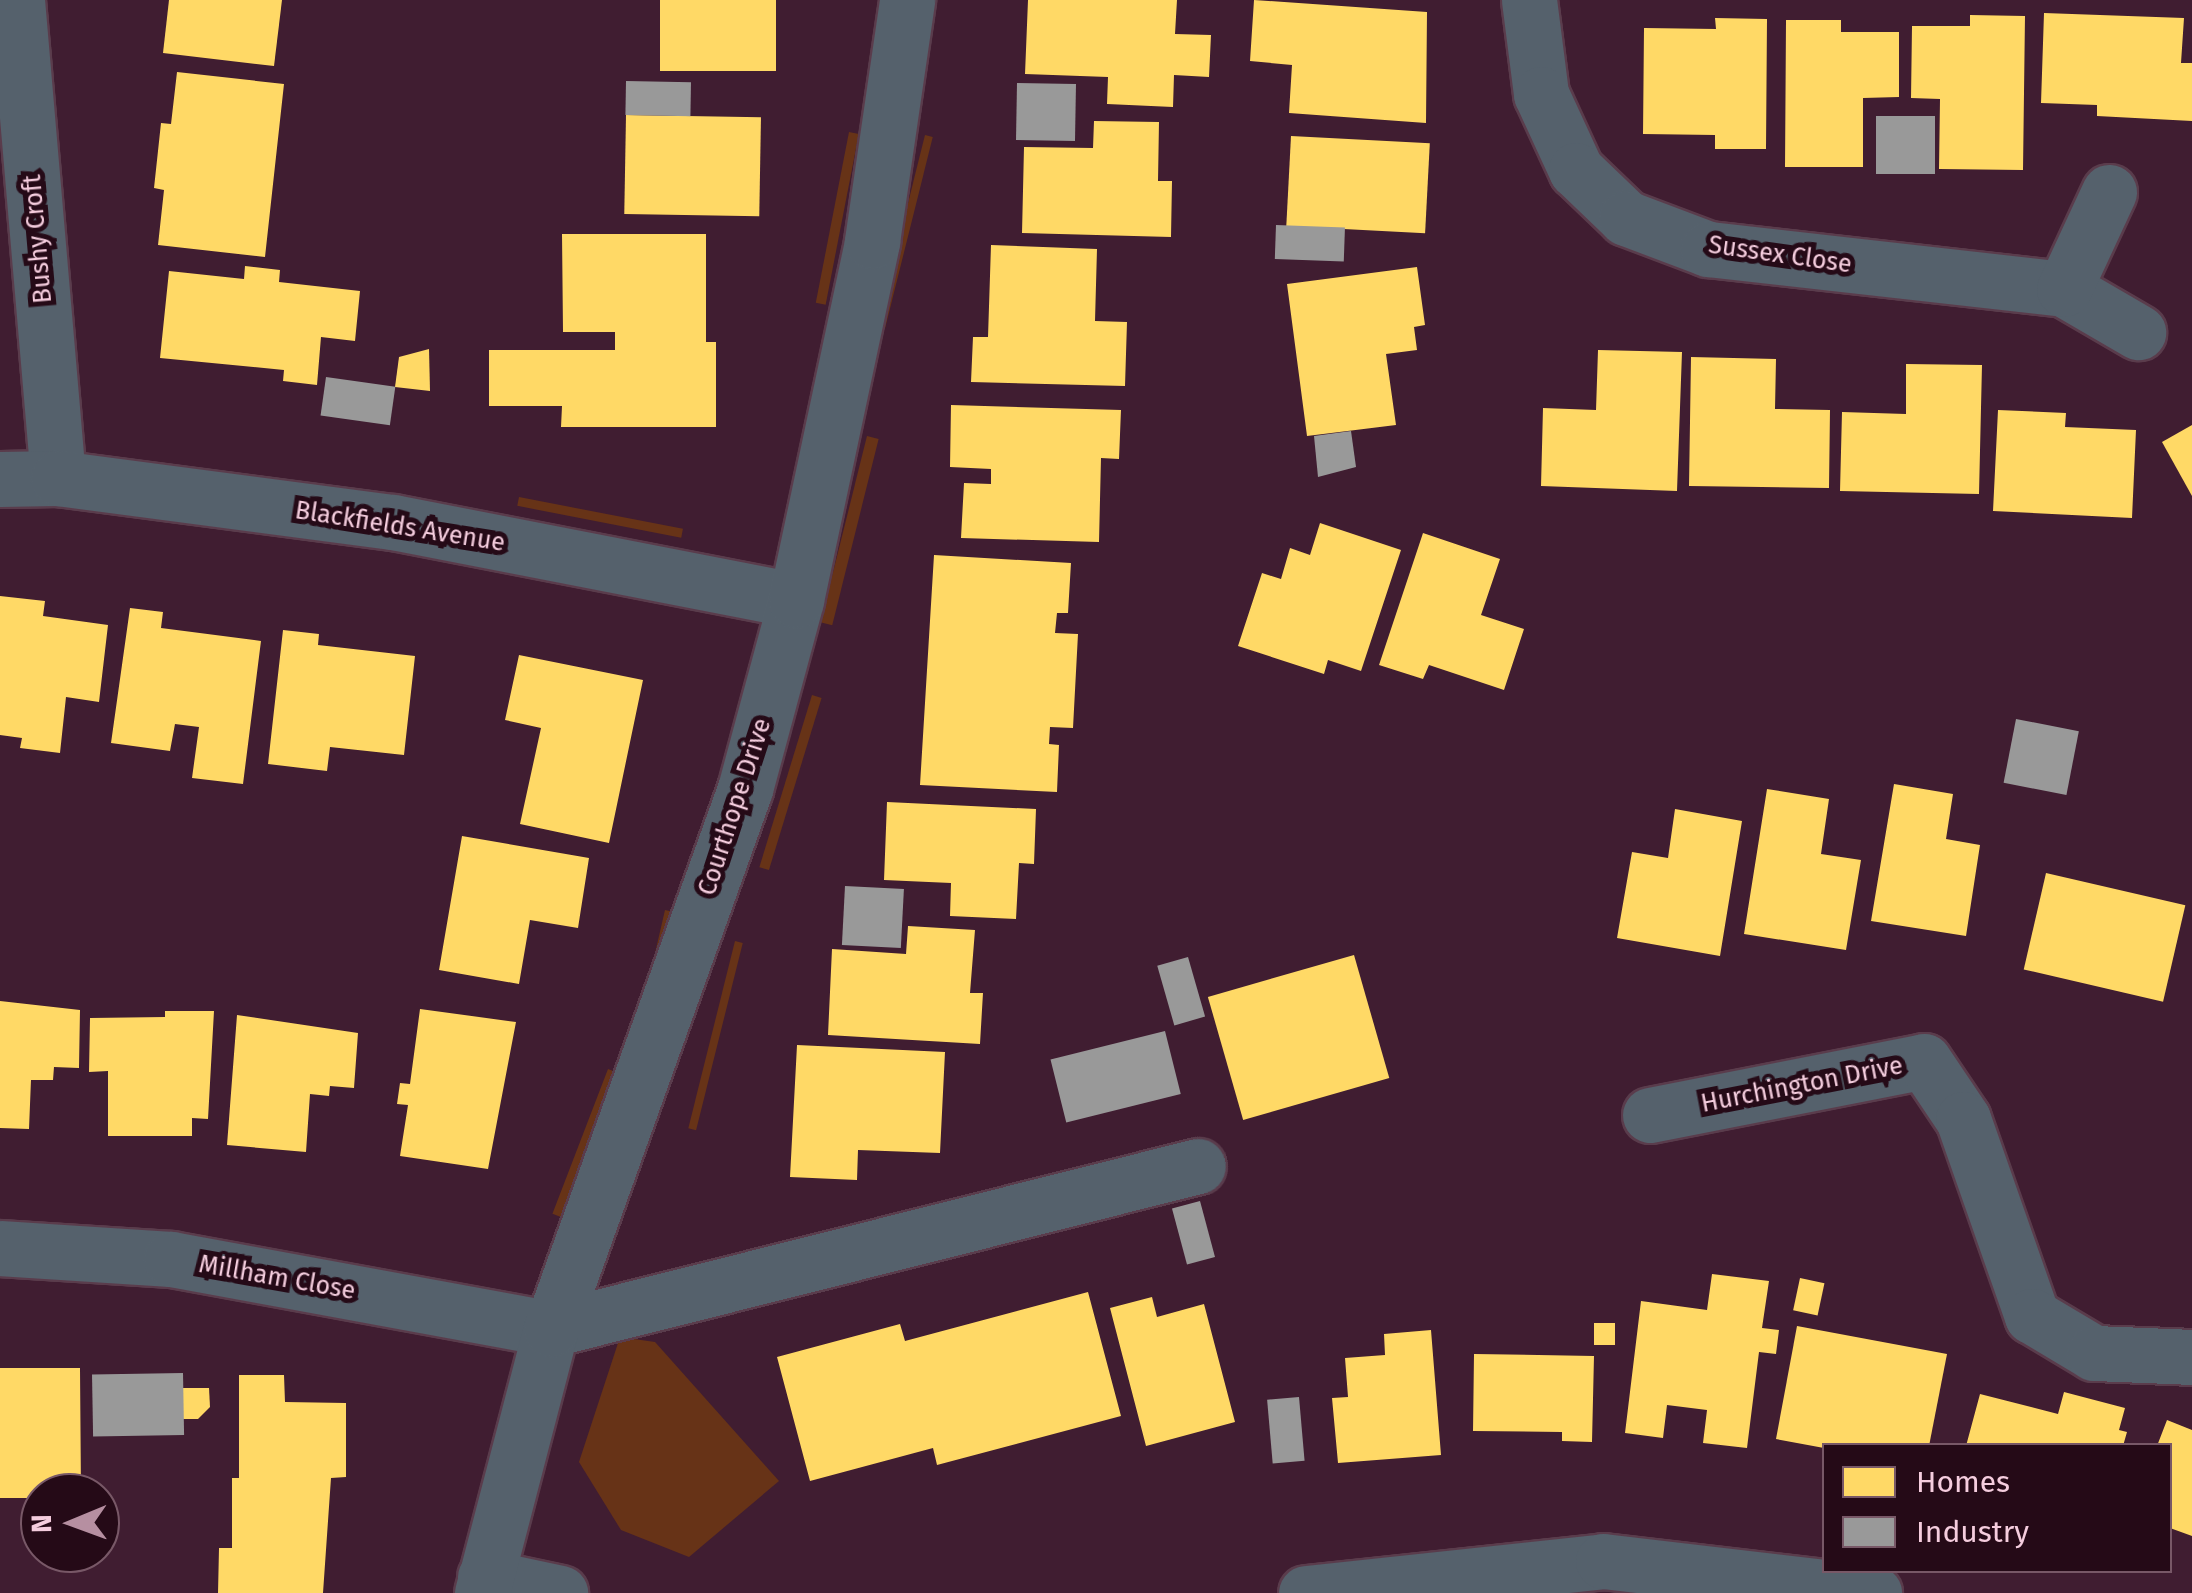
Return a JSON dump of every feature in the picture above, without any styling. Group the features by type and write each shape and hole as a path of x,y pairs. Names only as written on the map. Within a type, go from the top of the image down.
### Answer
{"street":[{"name":"Bushy Croft","path":"17,0 58,478"},
{"name":"Courthope Drive","path":"483,1585 551,1329 745,789 796,600 872,241 907,0"},
{"name":"Sussex Close","path":"1529,0 1541,94 1576,170 1626,218 1708,249 2064,290 2138,332"},
{"path":"2064,290 2109,192"},
{"name":"Blackfields Avenue","path":"0,480 58,478 393,522 796,600"},
{"name":"Hurchington Drive","path":"1650,1115 1924,1061 1963,1119 2032,1316 2094,1353 2192,1357"},
{"path":"551,1329 1198,1166"},
{"name":"Millham Close","path":"0,1248 171,1259 551,1329"},
{"path":"1306,1593 1602,1561 1874,1593"},
{"path":"483,1585 560,1593"}],"shaded area":[{"path":"849,132 859,134 826,305 816,303"},
{"path":"925,135 933,137 885,329 877,327"},
{"path":"867,436 879,439 832,625 821,622"},
{"path":"519,497 683,529 681,538 517,506"},
{"path":"812,695 822,698 769,870 759,867"},
{"path":"665,910 674,912 647,1030 638,1028"},
{"path":"735,941 743,943 696,1130 688,1128"},
{"path":"608,1069 616,1072 561,1217 552,1214"},
{"path":"620,1337 655,1342 779,1481 689,1557 621,1530 579,1462"}],"building: Homes":[{"path":"169,0 282,0 274,66 163,53"},
{"path":"660,0 776,0 776,71 660,71"},
{"path":"1028,0 1177,0 1175,34 1211,35 1209,77 1174,75 1173,107 1107,104 1108,77 1025,74"},
{"path":"1254,0 1427,12 1426,123 1289,113 1292,65 1250,61"},
{"path":"2044,13 2184,18 2181,63 2192,63 2192,121 2097,116 2097,105 2041,103"},
{"path":"1970,15 2025,16 2023,170 1939,169 1940,99 1911,98 1912,26 1970,26"},
{"path":"1715,18 1767,19 1766,149 1715,149 1715,135 1643,134 1644,28 1716,29"},
{"path":"1786,20 1841,20 1841,32 1899,32 1899,97 1863,98 1863,167 1785,167"},
{"path":"177,72 284,84 265,257 158,245 164,190 154,188 161,123 171,124"},
{"path":"626,115 761,117 759,216 624,214"},
{"path":"1094,121 1159,122 1158,181 1172,181 1171,237 1022,233 1024,147 1093,148"},
{"path":"1291,136 1430,143 1425,233 1286,226"},
{"path":"562,234 706,234 706,342 716,342 716,427 561,427 562,406 489,406 489,350 615,350 615,332 563,332"},
{"path":"991,245 1097,249 1095,321 1127,322 1125,386 971,382 973,337 988,337"},
{"path":"245,266 280,270 279,282 360,291 355,341 321,337 317,385 283,381 284,370 160,358 169,271 244,279"},
{"path":"1417,267 1425,325 1414,327 1417,350 1386,354 1396,425 1307,436 1287,284"},
{"path":"429,349 430,391 395,387 399,357"},
{"path":"1598,350 1682,352 1677,491 1541,486 1543,408 1596,410"},
{"path":"1691,357 1776,359 1775,409 1830,410 1829,488 1689,486"},
{"path":"1906,364 1982,365 1979,494 1840,491 1842,412 1906,414"},
{"path":"951,405 1121,410 1119,459 1101,458 1099,542 961,538 964,483 991,484 991,469 950,467"},
{"path":"1998,410 2066,413 2065,427 2136,430 2132,518 1993,511"},
{"path":"2192,425 2192,496 2162,442"},
{"path":"1320,523 1401,550 1361,671 1328,660 1324,674 1238,646 1262,573 1281,579 1290,548 1310,555"},
{"path":"1423,533 1500,559 1481,615 1524,629 1504,690 1429,665 1423,679 1379,665"},
{"path":"934,555 1071,563 1068,613 1057,613 1055,633 1078,634 1073,728 1050,727 1049,744 1059,745 1057,792 920,785"},
{"path":"0,596 45,601 43,616 108,625 99,702 66,697 60,753 20,748 22,738 0,735"},
{"path":"130,608 163,612 161,628 261,641 243,784 192,778 199,727 175,724 170,751 111,743"},
{"path":"283,630 319,634 318,645 415,656 404,755 330,747 327,771 268,764"},
{"path":"519,655 643,680 609,843 520,824 541,728 505,720"},
{"path":"1894,784 1953,794 1946,839 1980,845 1966,936 1871,921"},
{"path":"1767,789 1829,799 1821,854 1861,860 1846,950 1744,934"},
{"path":"887,802 1036,809 1034,864 1019,863 1016,919 950,916 951,883 884,880"},
{"path":"1675,809 1742,821 1720,956 1617,938 1632,852 1668,858"},
{"path":"462,836 589,858 578,928 530,920 519,984 439,970"},
{"path":"2046,873 2185,905 2163,1002 2024,969"},
{"path":"908,926 975,930 970,993 983,993 980,1044 828,1035 832,949 906,954"},
{"path":"1354,955 1389,1078 1243,1120 1208,997"},
{"path":"0,1001 80,1010 79,1068 54,1067 53,1080 31,1080 29,1129 0,1128"},
{"path":"420,1009 516,1022 488,1169 400,1156 408,1105 397,1104 400,1083 410,1084"},
{"path":"165,1011 214,1011 208,1119 192,1118 192,1136 108,1136 108,1071 89,1072 90,1018 165,1017"},
{"path":"237,1015 358,1033 354,1088 330,1086 329,1096 310,1094 306,1152 227,1145"},
{"path":"797,1045 945,1052 940,1153 858,1150 857,1180 790,1177"},
{"path":"1712,1274 1769,1281 1762,1328 1779,1330 1776,1354 1759,1352 1747,1448 1703,1443 1707,1410 1667,1405 1663,1438 1625,1433 1641,1301 1707,1310"},
{"path":"1800,1278 1824,1283 1818,1315 1793,1310"},
{"path":"1088,1292 1121,1416 937,1465 933,1448 810,1481 777,1357 900,1324 905,1341"},
{"path":"1152,1297 1157,1317 1204,1304 1235,1422 1146,1446 1110,1308"},
{"path":"1594,1323 1615,1323 1615,1345 1594,1345"},
{"path":"1797,1326 1947,1354 1930,1443 1822,1443 1822,1448 1776,1439"},
{"path":"1431,1330 1441,1455 1338,1463 1332,1398 1348,1397 1345,1358 1385,1355 1384,1334"},
{"path":"1474,1354 1594,1356 1592,1442 1562,1441 1562,1432 1473,1431"},
{"path":"0,1368 80,1368 81,1473 20,1473 20,1498 0,1498"},
{"path":"239,1375 284,1375 285,1402 346,1403 346,1477 331,1478 323,1593 218,1593 219,1548 232,1548 232,1478 239,1478"},
{"path":"183,1388 209,1388 210,1407 198,1419 183,1419"},
{"path":"2064,1392 2125,1408 2119,1430 2127,1432 2124,1443 1967,1443 1980,1394 2058,1414"},
{"path":"2167,1420 2192,1430 2192,1536 2172,1529 2172,1443 2158,1443"}],"building: Industry":[{"path":"626,81 691,82 690,116 625,115"},
{"path":"1017,83 1076,84 1075,141 1016,140"},
{"path":"1876,116 1935,116 1935,174 1876,174"},
{"path":"1276,225 1345,227 1344,261 1275,259"},
{"path":"326,377 395,387 390,425 321,416"},
{"path":"1351,431 1356,467 1318,477 1314,436"},
{"path":"2016,719 2079,731 2066,795 2004,783"},
{"path":"845,886 904,889 901,948 842,945"},
{"path":"1188,957 1205,1017 1174,1025 1157,966"},
{"path":"1165,1031 1181,1094 1066,1123 1051,1060"},
{"path":"1200,1201 1215,1257 1187,1265 1172,1209"},
{"path":"183,1373 184,1435 93,1437 92,1375"},
{"path":"1299,1397 1305,1461 1273,1464 1267,1400"}]}
